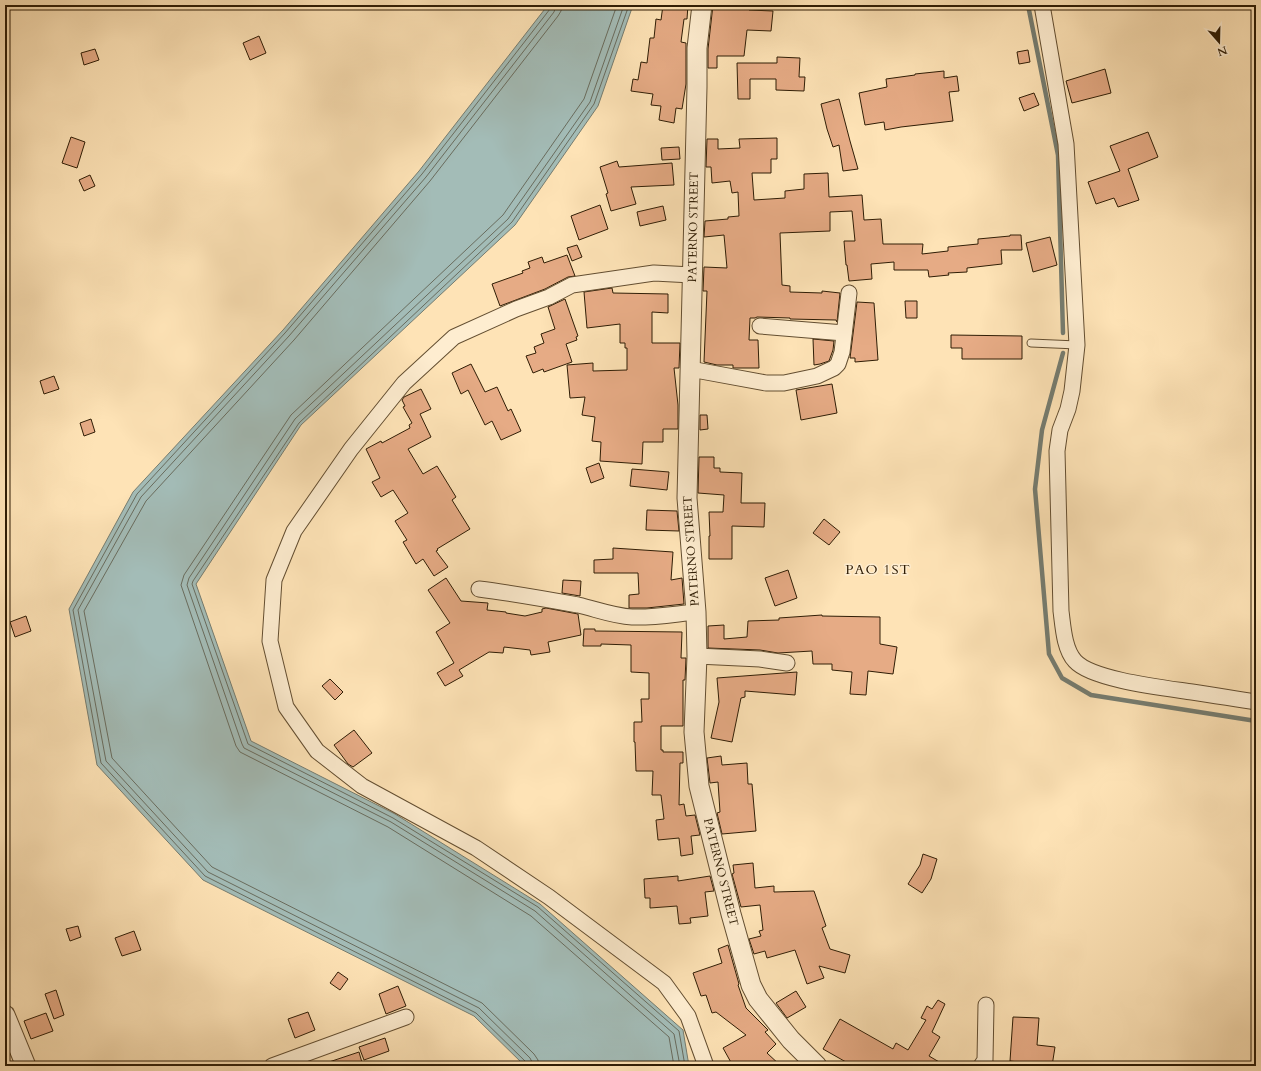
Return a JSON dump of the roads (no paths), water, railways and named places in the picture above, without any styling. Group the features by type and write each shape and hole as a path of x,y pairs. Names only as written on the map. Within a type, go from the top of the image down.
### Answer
{"street":[{"name":"PATERNO STREET","path":"702,5 697,48 687,498 696,612 697,656 694,732 699,786 750,985 758,999 791,1040 817,1066"},
{"path":"1042,5 1066,144 1077,345 1072,390 1068,409 1060,430 1057,451 1061,611 1067,646 1074,660 1083,667 1100,674 1134,683 1256,702"},
{"path":"692,275 654,273 572,285 549,297 516,309 454,337 404,383 351,449 294,531 274,580 270,641 286,707 317,751 362,786 476,848 549,898 664,984 688,1016 706,1066"},
{"path":"690,369 766,383 784,383 817,376 834,368 838,364 842,352 849,293"},
{"path":"760,326 844,333"},
{"path":"479,589 552,600 631,617 647,617 696,612"},
{"path":"697,656 760,659 788,663"},
{"path":"981,1066 984,1060 986,1005"},
{"path":"5,1015 26,1066"},
{"path":"272,1066 406,1017"}],"lane":[{"path":"1031,343 1077,345"}],"water":[{"path":"548,5 633,5 598,106 515,225 301,425 196,584 251,741 395,814 540,904 683,1030 689,1066 525,1066 474,1016 203,880 97,765 69,609 133,492 283,330 419,171"}],"waterway":[{"path":"1028,5 1058,155 1063,333"},
{"path":"1063,353 1042,430 1035,489 1049,654 1062,678 1091,695 1256,721"}],"district":[{"name":"PAO 1ST","path":"878,569"}]}
